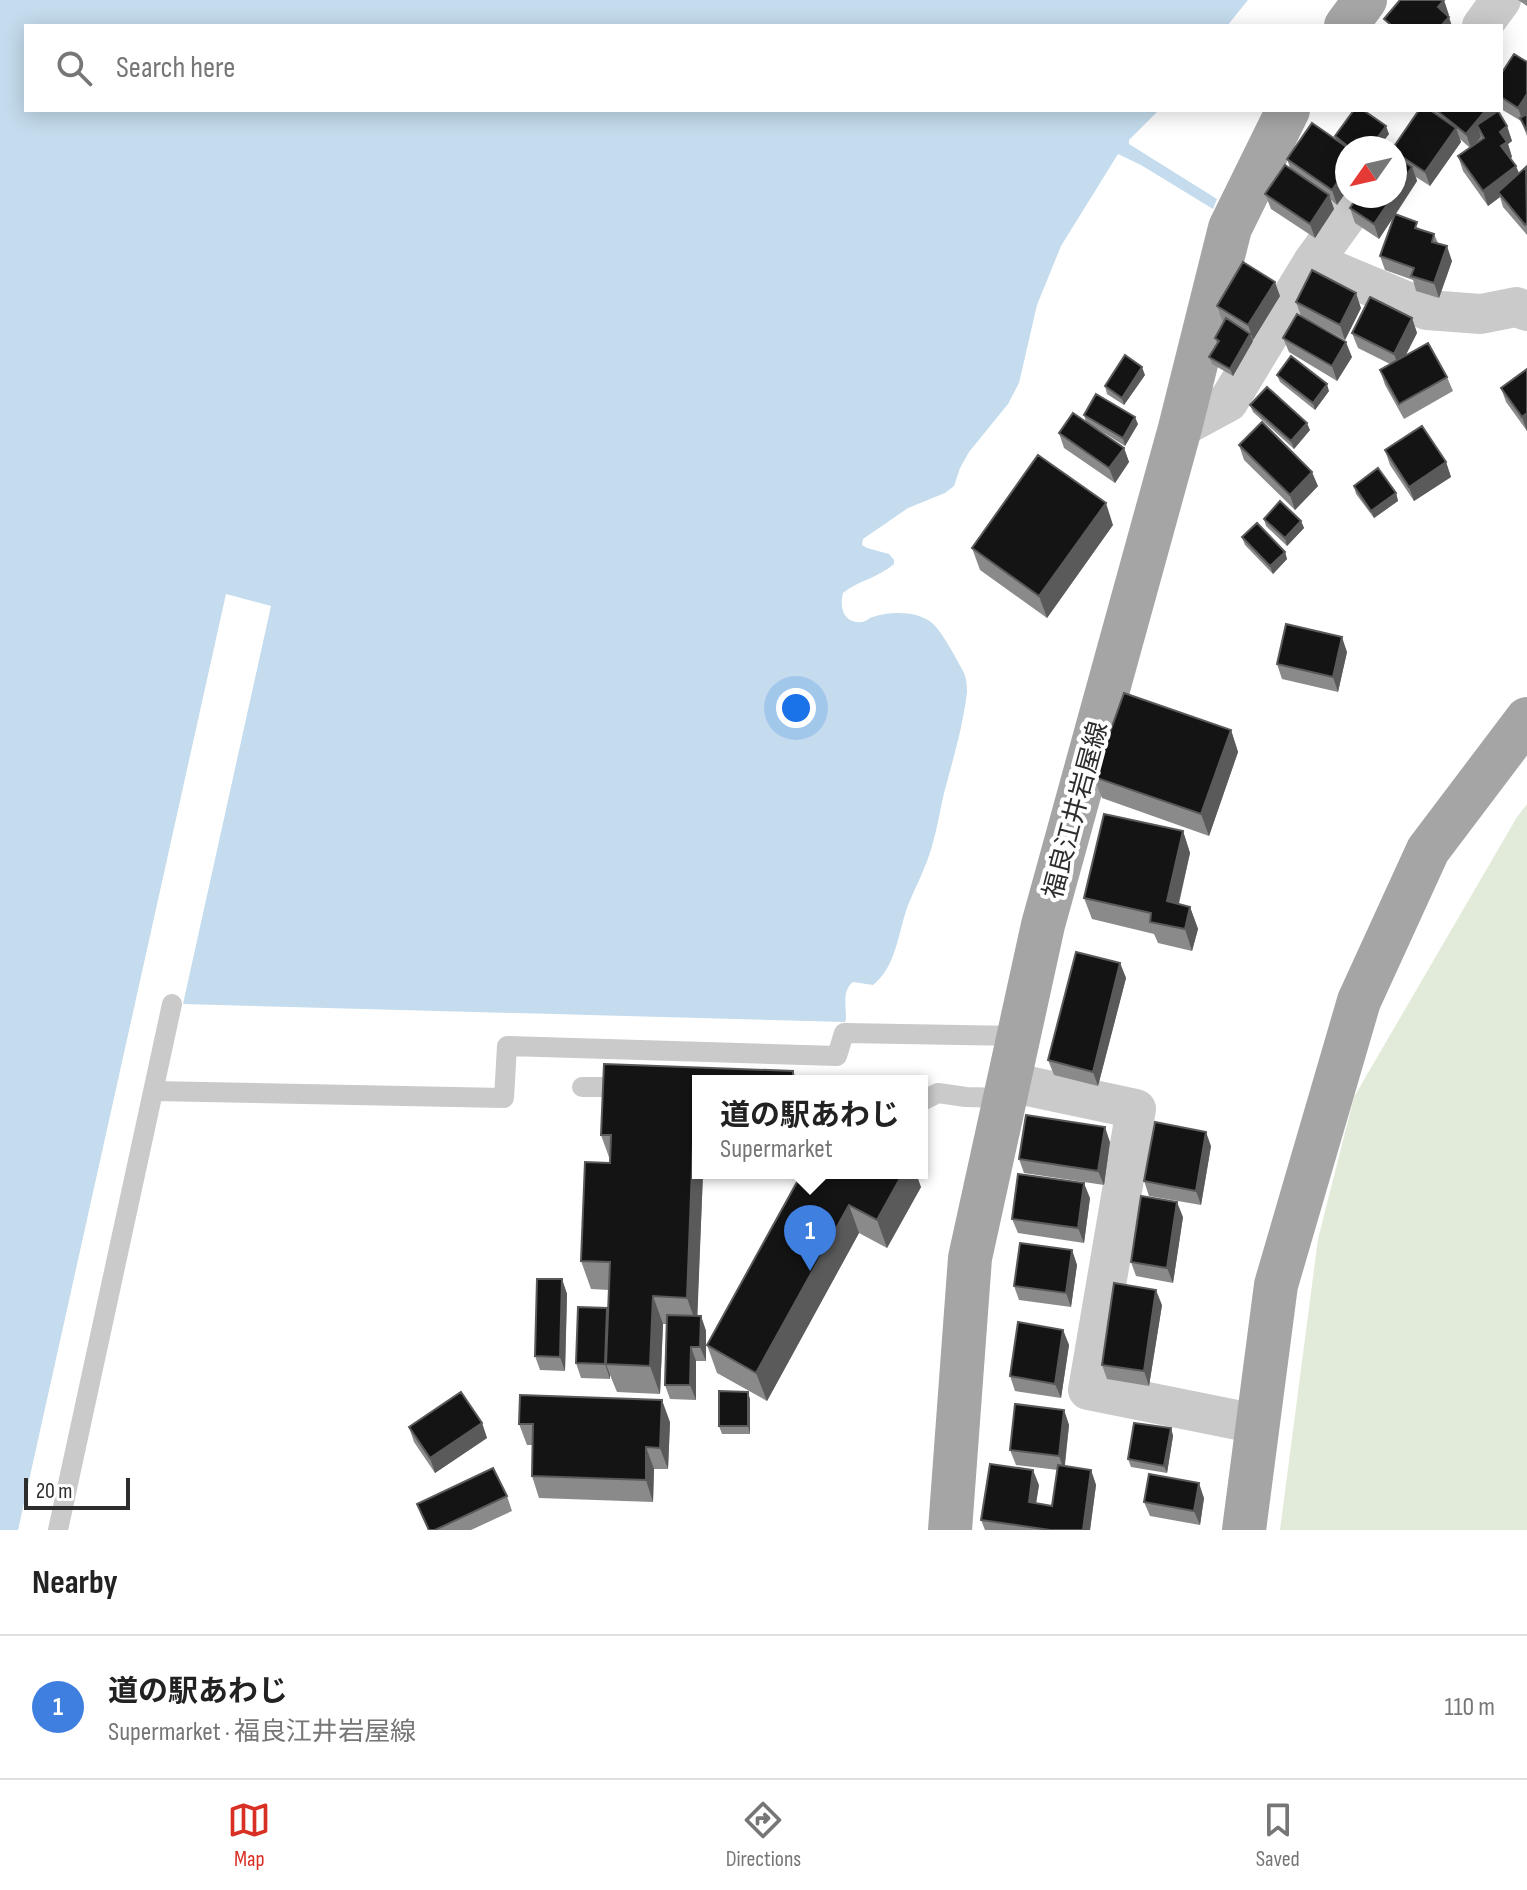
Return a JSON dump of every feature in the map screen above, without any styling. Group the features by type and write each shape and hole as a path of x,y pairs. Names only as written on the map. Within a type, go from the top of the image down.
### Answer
{"main road":[{"path":"1347,24 1365,0"},
{"name":"福良江井岩屋線","path":"950,1530 970,1258 1043,925 1180,428 1230,228 1287,112"},
{"path":"1244,1530 1276,1285 1359,1001 1428,850 1527,719"}],"street":[{"path":"1483,24 1501,0"},
{"path":"1180,428 1228,402 1313,262 1352,208"},
{"path":"1313,262 1427,310 1481,314 1516,307 1527,311"},
{"path":"1007,1090 1136,1109 1088,1390 1257,1424"}],"lane":[{"path":"58,1530 172,1004"},
{"path":"153,1091 504,1098 507,1046 837,1056 844,1033 1018,1036"},
{"path":"582,1087 655,1087"},
{"path":"928,1098 938,1093 966,1097 1007,1090"}],"green space":[{"path":"1527,804 1527,1530 1280,1530 1318,1239 1354,1097"}],"water":[{"path":"0,0 1248,0 1229,24 24,24 24,112 1157,112 1129,140 1129,144 1217,199 1213,209 1118,154 1061,246 1037,305 1019,383 1008,404 969,452 954,486 945,493 908,508 863,539 862,545 889,554 894,564 843,593 844,614 856,622 895,613 926,619 940,632 956,658 964,674 967,692 932,846 907,908 895,950 887,969 873,985 853,982 850,985 846,994 845,1022 183,1004 271,606 226,594 18,1530 0,1530"}],"building":[{"path":"1400,0 1444,0 1438,7 1449,17 1443,24 1390,24 1384,19"},
{"path":"1514,54 1527,62 1527,94 1518,108 1503,98 1503,71"},
{"path":"1353,112 1366,112 1386,126 1379,136 1335,136"},
{"path":"1418,112 1433,112 1456,128 1425,172 1407,160 1407,136 1401,136"},
{"path":"1438,112 1484,112 1466,134"},
{"path":"1499,112 1507,126 1500,132 1507,142 1501,146 1516,166 1483,191 1458,156 1484,138 1477,125"},
{"path":"1527,114 1527,131 1520,118"},
{"path":"1312,123 1335,139 1335,186 1332,190 1287,159"},
{"path":"1285,165 1329,195 1310,224 1265,194"},
{"path":"1526,167 1527,223 1525,225 1498,192"},
{"path":"1350,208 1385,208 1374,224"},
{"path":"1395,214 1417,222 1415,228 1434,234 1432,242 1447,246 1434,283 1411,276 1414,268 1380,256"},
{"path":"1243,262 1275,282 1248,325 1217,306"},
{"path":"1312,270 1356,293 1340,325 1296,302"},
{"path":"1370,297 1412,318 1394,354 1352,333"},
{"path":"1297,314 1346,342 1332,366 1283,338"},
{"path":"1226,318 1250,334 1230,369 1209,357 1219,341 1215,338"},
{"path":"1428,343 1447,377 1399,404 1380,370"},
{"path":"1125,355 1142,367 1122,398 1105,386"},
{"path":"1291,356 1327,384 1313,403 1277,375"},
{"path":"1527,369 1527,413 1522,417 1501,388"},
{"path":"1267,387 1307,423 1291,441 1250,405"},
{"path":"1096,394 1135,417 1123,438 1084,415"},
{"path":"1073,413 1124,448 1109,468 1059,433"},
{"path":"1262,422 1312,472 1290,495 1239,445"},
{"path":"1422,426 1446,462 1409,487 1385,450"},
{"path":"1038,455 1106,503 1039,596 972,548"},
{"path":"1378,468 1396,493 1371,511 1354,486"},
{"path":"1280,501 1301,521 1285,538 1264,519"},
{"path":"1257,523 1285,552 1270,566 1242,537"},
{"path":"1286,624 1342,637 1333,677 1277,664"},
{"path":"1124,693 1231,730 1201,814 1094,777"},
{"path":"1104,814 1183,831 1167,901 1190,907 1185,929 1150,922 1151,913 1084,898"},
{"path":"1076,952 1120,963 1093,1072 1048,1060"},
{"path":"604,1064 793,1071 793,1075 692,1075 687,1298 653,1296 650,1366 606,1364 610,1262 581,1261 585,1162 610,1163 611,1135 601,1135"},
{"path":"1026,1115 1105,1127 1098,1171 1019,1159"},
{"path":"1155,1122 1206,1132 1196,1191 1144,1181"},
{"path":"1018,1174 1084,1183 1078,1228 1012,1219"},
{"path":"799,1179 900,1179 877,1220 849,1205 756,1373 707,1345"},
{"path":"1141,1196 1177,1202 1167,1268 1131,1262"},
{"path":"1020,1243 1072,1250 1066,1293 1014,1286"},
{"path":"537,1279 562,1279 560,1357 535,1356"},
{"path":"1114,1283 1156,1290 1144,1371 1102,1365"},
{"path":"578,1307 607,1308 605,1364 576,1363"},
{"path":"667,1315 701,1316 700,1347 691,1347 690,1385 665,1385"},
{"path":"1018,1322 1063,1330 1055,1384 1010,1376"},
{"path":"719,1391 748,1392 748,1426 719,1426"},
{"path":"461,1392 482,1423 430,1458 409,1427"},
{"path":"520,1395 662,1400 660,1448 646,1447 646,1480 532,1476 533,1424 519,1424"},
{"path":"1015,1404 1064,1410 1059,1456 1010,1450"},
{"path":"1134,1423 1171,1428 1164,1466 1128,1459"},
{"path":"990,1464 1033,1470 1029,1502 1052,1506 1058,1465 1091,1470 1083,1530 1050,1530 981,1520"},
{"path":"493,1468 507,1496 429,1530 417,1504"},
{"path":"1149,1474 1199,1483 1194,1511 1144,1502"}],"place":[{"name":"道の駅あわじ","path":"810,1271"}]}
